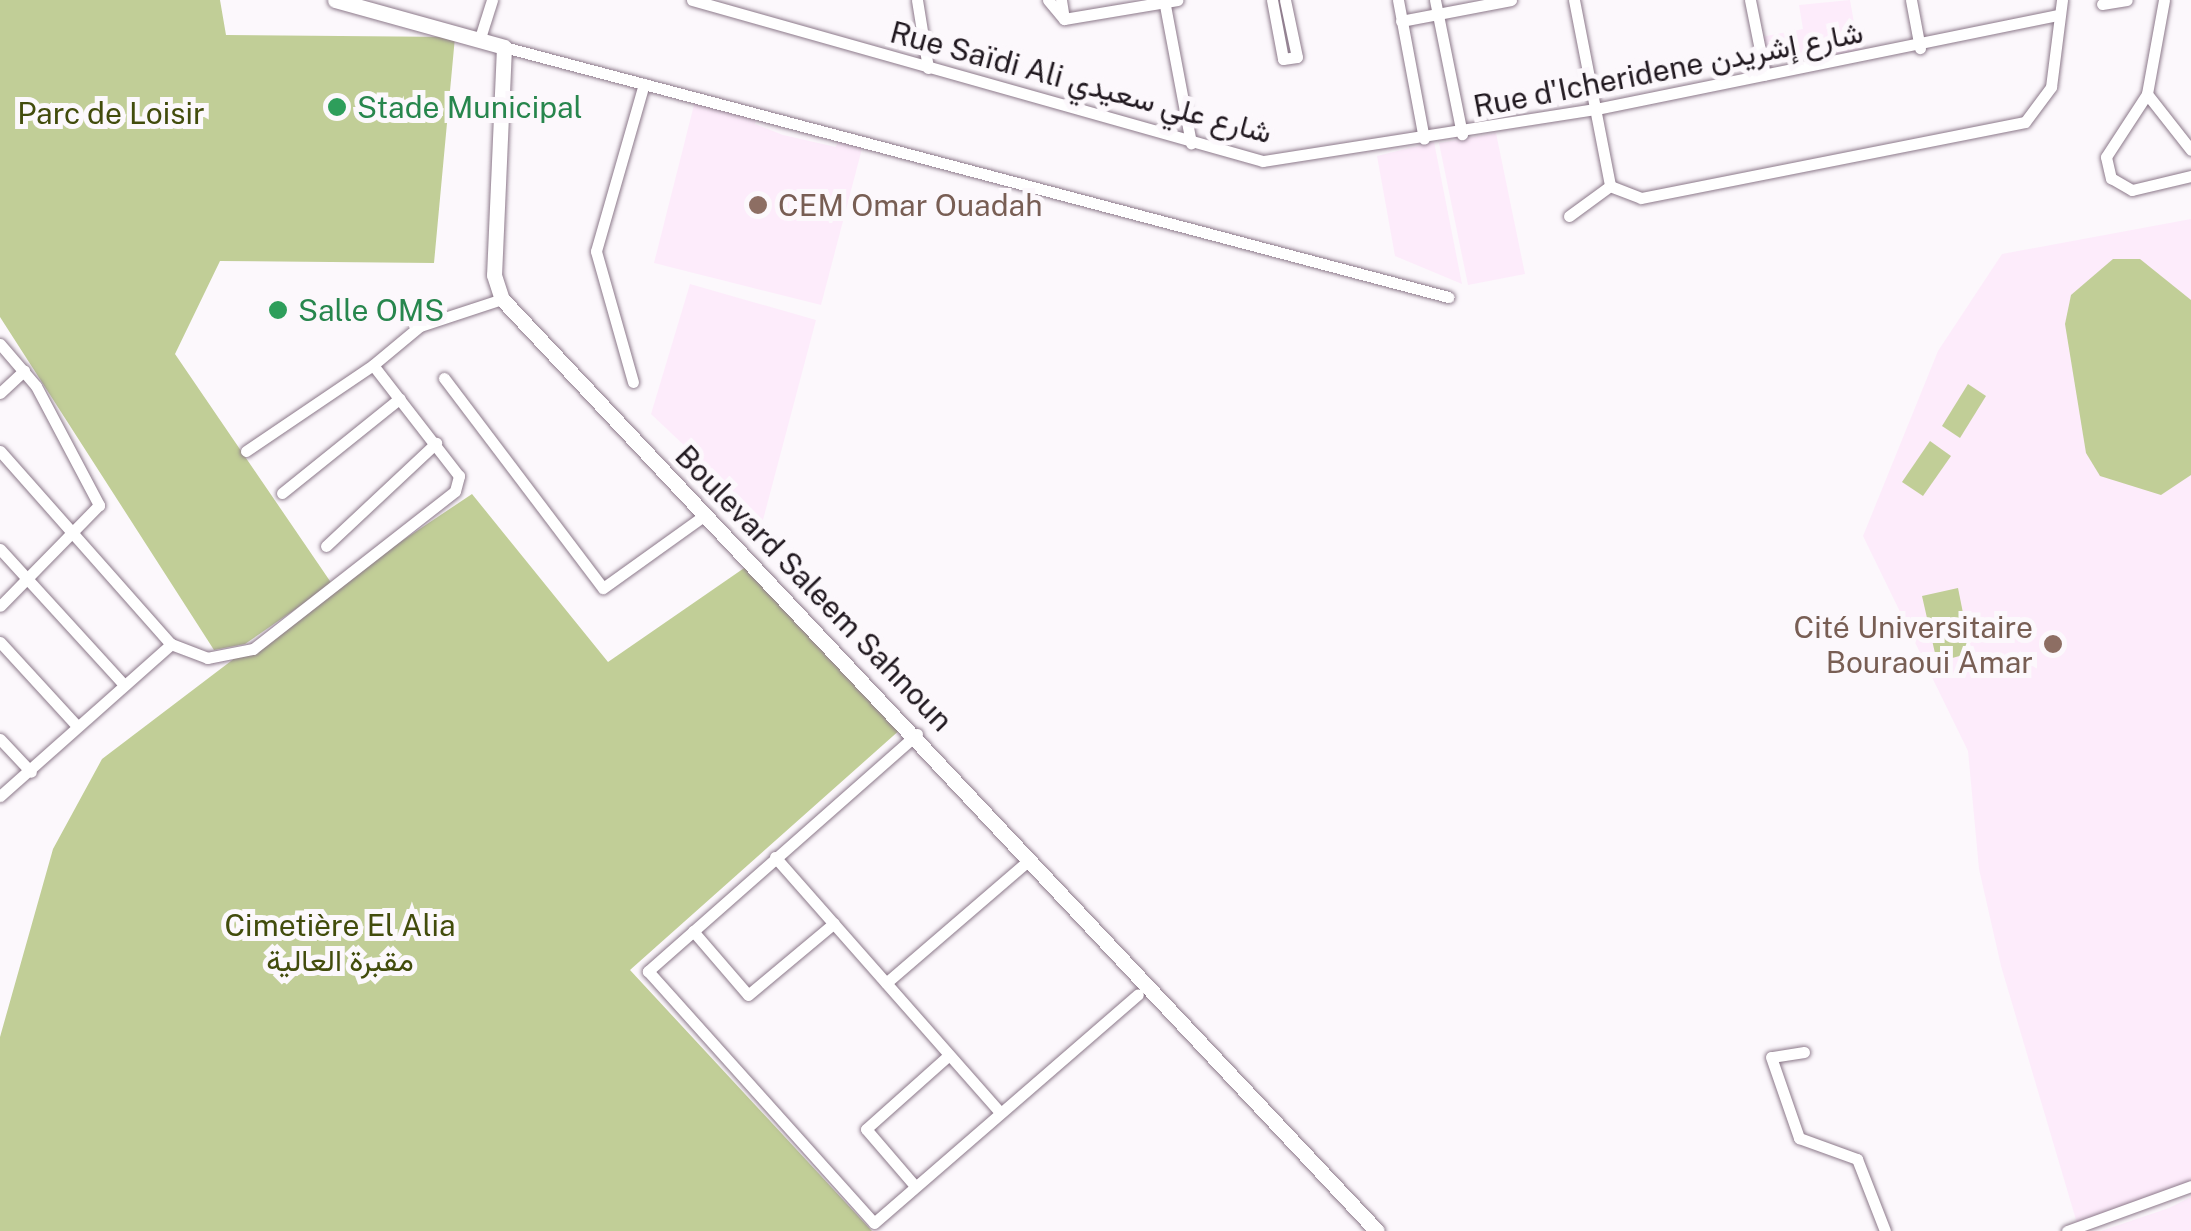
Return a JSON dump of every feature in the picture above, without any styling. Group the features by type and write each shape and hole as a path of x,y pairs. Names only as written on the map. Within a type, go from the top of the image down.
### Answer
{"street":[{"path":"335,0 1448,296"},
{"path":"479,41 492,0"},
{"name":"Rue Saïdi Ali شارع علي سعيدي","path":"695,0 1263,161 1462,134"},
{"path":"918,0 928,68"},
{"path":"1048,0 1064,18"},
{"path":"1061,0 1064,18"},
{"path":"1272,0 1283,59 1297,57 1285,0"},
{"path":"1398,0 1424,139"},
{"path":"1436,0 1462,134"},
{"path":"1401,21 1511,0"},
{"path":"1574,0 1610,186"},
{"path":"1750,0 1765,75"},
{"path":"1911,0 1920,48"},
{"path":"1610,186 1640,198 2024,122 2048,96 2062,0"},
{"path":"2102,4 2127,0"},
{"path":"2164,0 2147,94 2106,157 2111,178 2132,190 2191,176"},
{"path":"1064,18 1168,1 1191,143"},
{"name":"Rue d'Icheridene شارع إشريدن","path":"1462,134 1920,48 2060,15"},
{"path":"246,451 373,365 420,326 502,298 494,275 504,47"},
{"path":"633,382 596,252 644,84"},
{"path":"2147,94 2191,150"},
{"path":"1569,216 1610,186"},
{"name":"Boulevard Saleem Sahnoun","path":"502,298 916,734 1028,860 1377,1231"},
{"path":"0,344 24,370 98,505 76,536 0,606"},
{"path":"0,451 171,644 206,658 253,649 393,547 455,491 459,476 373,365"},
{"path":"0,393 24,370"},
{"path":"444,378 603,588 705,515"},
{"path":"282,492 400,398"},
{"path":"326,546 436,443"},
{"path":"0,549 124,684"},
{"path":"0,642 77,726"},
{"path":"0,796 171,644"},
{"path":"916,734 648,971 874,1223 1138,994"},
{"path":"0,739 30,772"},
{"path":"775,857 1000,1112"},
{"path":"886,983 1028,860"},
{"path":"693,931 748,995 834,923"},
{"path":"1804,1052 1771,1058 1799,1138 1857,1159 1885,1231"},
{"path":"915,1186 866,1129 949,1055"},
{"path":"2066,1231 2191,1186"}],"shaded area":[{"path":"1850,0 1859,51 1765,64 1761,37 1803,29 1799,5"},
{"name":"CEM Omar Ouadah","path":"696,97 759,113 755,124 783,135 836,147 839,136 864,141 821,305 654,263"},
{"path":"1496,133 1525,274 1468,285 1439,143"},
{"path":"1434,142 1462,284 1395,256 1377,156"},
{"name":"Cité Universitaire Bouraoui Amar","path":"2191,219 2191,1181 2079,1230 2001,966 1979,869 1968,751 1863,536 1938,351 2002,254"},
{"path":"690,284 816,320 763,520 651,414"},
{"path":"2191,1197 2191,1231 2101,1231 2169,1208"}],"green space":[{"name":"Parc de Loisir","path":"0,0 220,0 226,35 455,37 434,263 220,261 175,354 332,584 245,644 214,650 0,317"},
{"path":"2113,259 2140,259 2191,300 2191,475 2161,495 2100,476 2086,453 2065,324 2071,295"},
{"path":"1968,384 1986,396 1960,438 1942,426"},
{"path":"1930,441 1951,456 1923,496 1902,482"},
{"name":"Cimetière El Alia مقبرة العالية","path":"472,494 608,662 750,564 902,728 630,970 872,1231 0,1231 0,1037 53,849 102,759 294,613"},
{"path":"1958,588 1971,653 1937,662 1922,596"}],"place":[{"name":"Stade Municipal","path":"337,107"},
{"name":"CEM Omar Ouadah","path":"758,205"},
{"name":"Salle OMS","path":"278,310"},
{"name":"Cité Universitaire Bouraoui Amar","path":"2053,644"}]}
